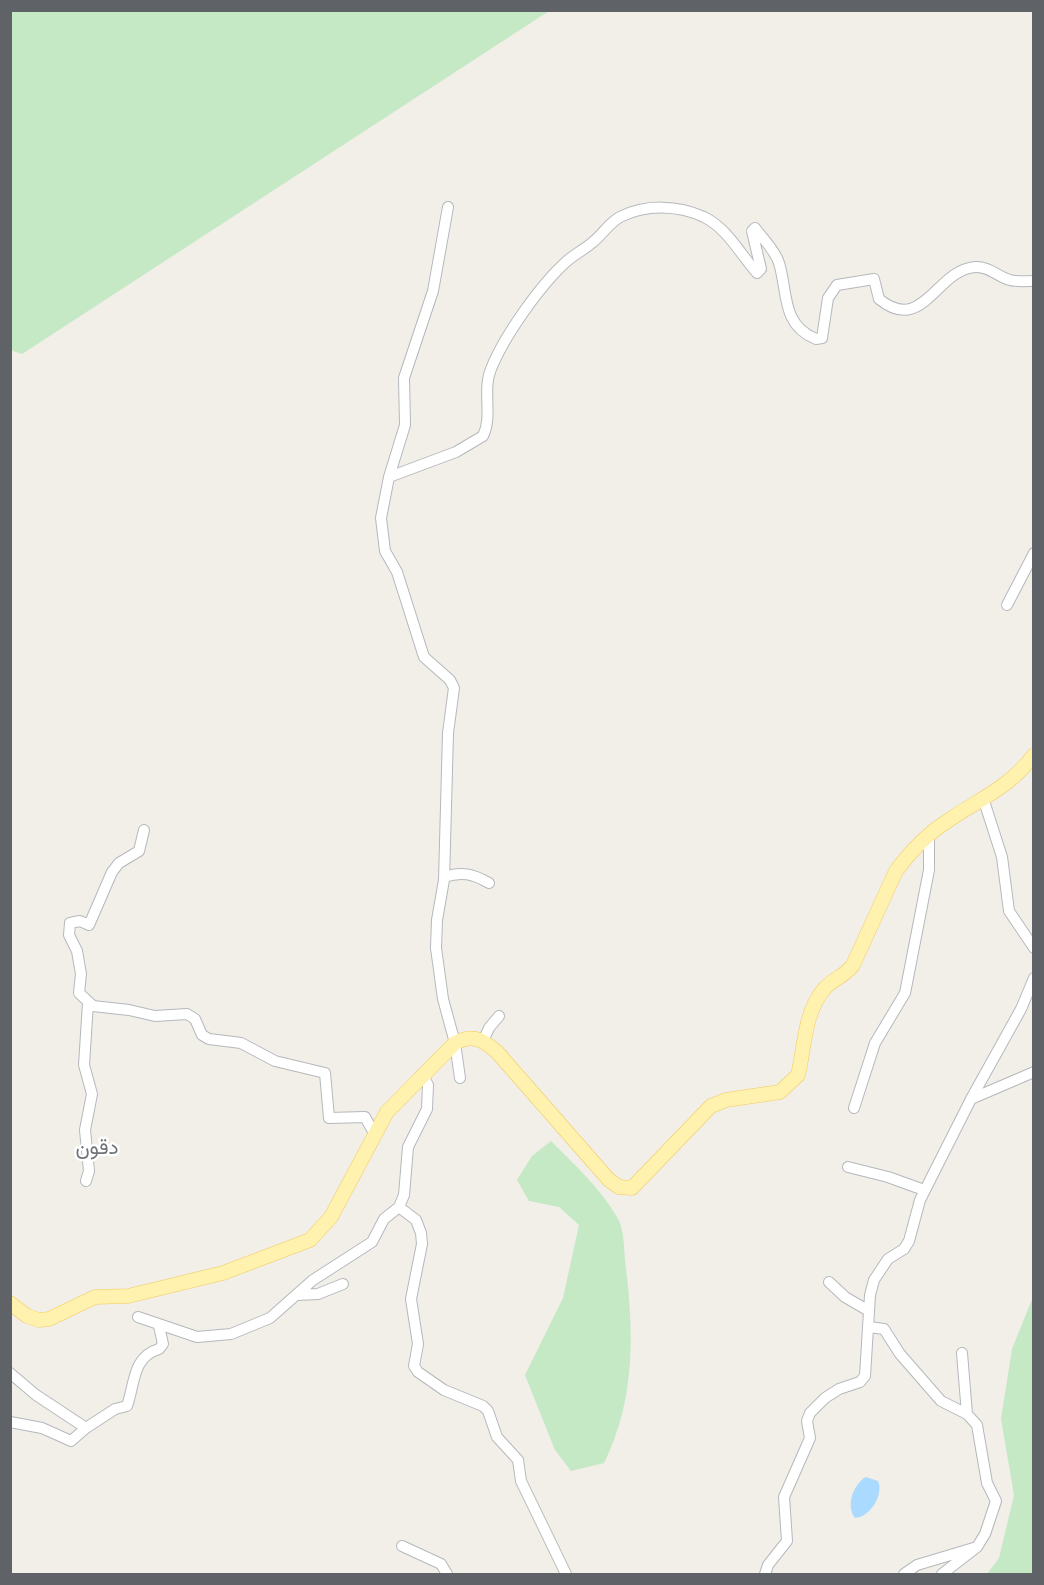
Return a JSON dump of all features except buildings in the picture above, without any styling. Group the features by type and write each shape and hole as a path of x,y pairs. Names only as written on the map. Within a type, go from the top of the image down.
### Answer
{"main road":[{"path":"10,1303 27,1316 39,1320 49,1319 95,1297 129,1296 224,1273 310,1240 331,1217 387,1112 455,1043 469,1037 483,1041 497,1052 609,1180 619,1187 632,1188 711,1106 726,1100 780,1092 792,1082 798,1075 815,1000 833,980 849,971 853,965 897,871 929,835 947,821 984,801 1008,782 1034,754"}],"street":[{"path":"448,207 433,291 405,378 405,425 389,477 381,518 385,550 397,572 424,657 450,680 454,688 448,733 444,877 437,920 436,948 443,999 455,1043 460,1078"},
{"path":"389,477 456,452 483,436 487,426 487,383 490,371 518,321 564,264 624,215 660,207 702,216 724,232 757,273 760,269 752,231 755,228 779,263 787,310 798,326 816,339 822,338 828,298 837,285 873,279 879,299 894,308 906,310 924,303 951,275 967,269 983,268 1011,281 1034,281"},
{"path":"1007,605 1034,552"},
{"path":"984,801 1002,857 1009,911 1034,948"},
{"path":"144,830 139,851 119,863 112,872 89,925 80,921 70,922 69,935 77,951 81,974 79,993 88,1003 103,1009 129,1010 155,1016 187,1014 195,1019 202,1035 209,1039 241,1043 274,1061 325,1073 329,1118 365,1117 374,1133"},
{"path":"854,1108 874,1042 905,993 929,870 929,835"},
{"path":"444,877 457,872 473,874 489,883"},
{"path":"765,1575 768,1565 787,1541 784,1497 810,1438 807,1421 810,1413 825,1398 840,1389 860,1382 865,1376 874,1280 888,1260 904,1249 909,1242 924,1190 1021,1009 1034,978"},
{"path":"86,1181 89,1171 85,1130 92,1094 84,1065 88,1003"},
{"path":"483,1041 489,1028 499,1017"},
{"path":"971,1099 1034,1072"},
{"path":"138,1317 197,1337 219,1336 254,1326 270,1318 313,1280 372,1242 384,1219 399,1207 406,1182 408,1147 428,1109 428,1085 422,1074"},
{"path":"848,1167 888,1177 924,1190"},
{"path":"399,1207 416,1220 421,1233 422,1244 411,1299 418,1344 414,1366 418,1372 444,1390 476,1402 488,1411 497,1437 518,1460 521,1481 566,1575"},
{"path":"829,1282 845,1297 870,1311"},
{"path":"296,1296 305,1297 318,1294 343,1284"},
{"path":"10,1422 42,1428 70,1441 115,1409 127,1406 140,1362 149,1352 159,1349 163,1344 159,1326"},
{"path":"869,1327 884,1329 900,1354 941,1401 966,1414 977,1425 987,1483 996,1501 985,1534 977,1547 942,1575"},
{"path":"962,1353 966,1414"},
{"path":"10,1373 36,1395 86,1428"},
{"path":"402,1546 441,1564 447,1575"},
{"path":"904,1575 906,1571 925,1562 977,1547"}],"green space":[{"path":"10,11 549,11 22,354 10,350"},
{"path":"551,1141 595,1186 619,1222 623,1238 630,1313 630,1364 627,1389 614,1439 604,1463 571,1471 555,1450 525,1375 563,1298 579,1225 559,1207 529,1201 517,1180 532,1156"},
{"path":"1033,1297 1033,1574 987,1574 999,1558 1014,1495 1001,1419 1012,1349"}],"water":[{"path":"866,1477 878,1481 879,1493 870,1510 861,1517 855,1518 851,1507 852,1495 858,1484"}],"district":[{"name":"دقون","path":"97,1149"}]}
